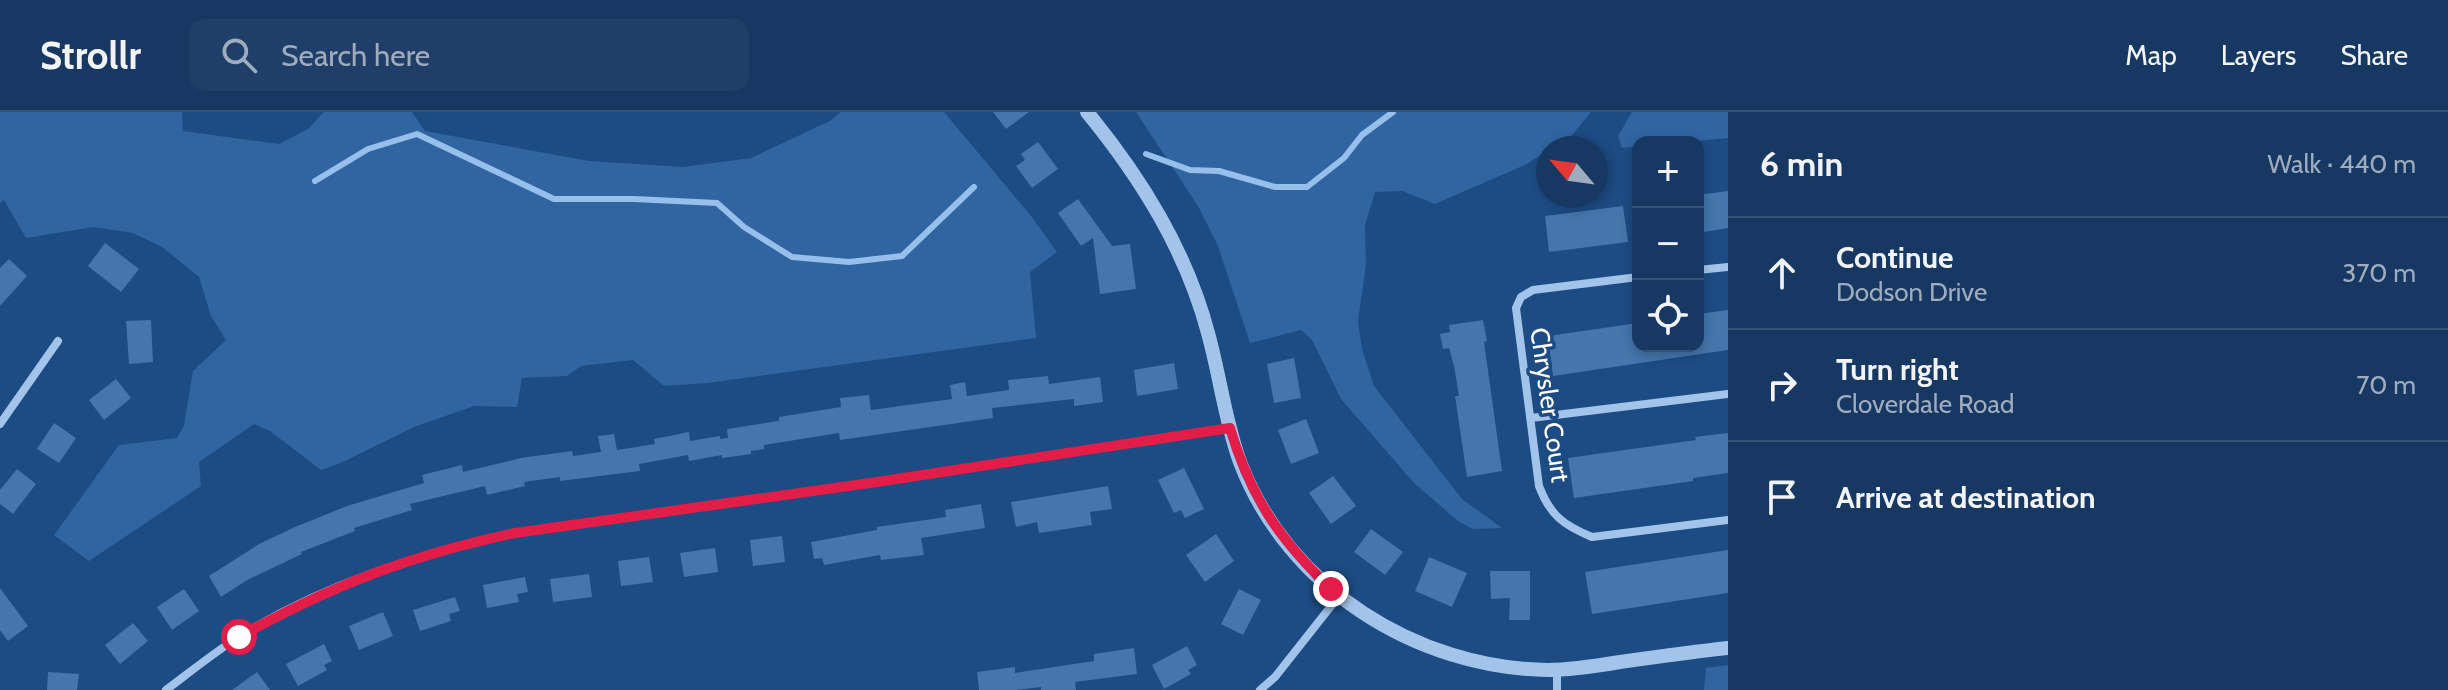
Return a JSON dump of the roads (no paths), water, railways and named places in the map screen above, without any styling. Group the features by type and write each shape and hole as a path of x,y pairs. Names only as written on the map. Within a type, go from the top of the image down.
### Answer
{"street":[{"path":"1087,112 1152,203 1184,263 1208,334 1240,462 1258,500 1276,530 1304,563 1339,596 1394,632 1430,648 1468,660 1506,667 1557,669 1728,648"},
{"path":"1704,269 1728,267"},
{"name":"Chrysler Court","path":"1632,278 1533,290 1521,297 1516,308 1539,486 1547,507 1573,529 1592,537 1728,520"},
{"path":"0,424 58,341"},
{"path":"1531,418 1728,394"},
{"path":"166,690 239,637 291,608 400,562 457,545 515,533 1230,428"},
{"path":"1260,690 1275,677 1339,596"},
{"path":"1557,669 1557,690"}],"waterway":[{"path":"1146,154 1190,170 1219,171 1275,187 1307,187 1344,158 1362,135 1393,112"},
{"path":"315,181 368,149 417,134 554,199 717,203 744,227 792,257 849,262 902,256 974,187"}]}
